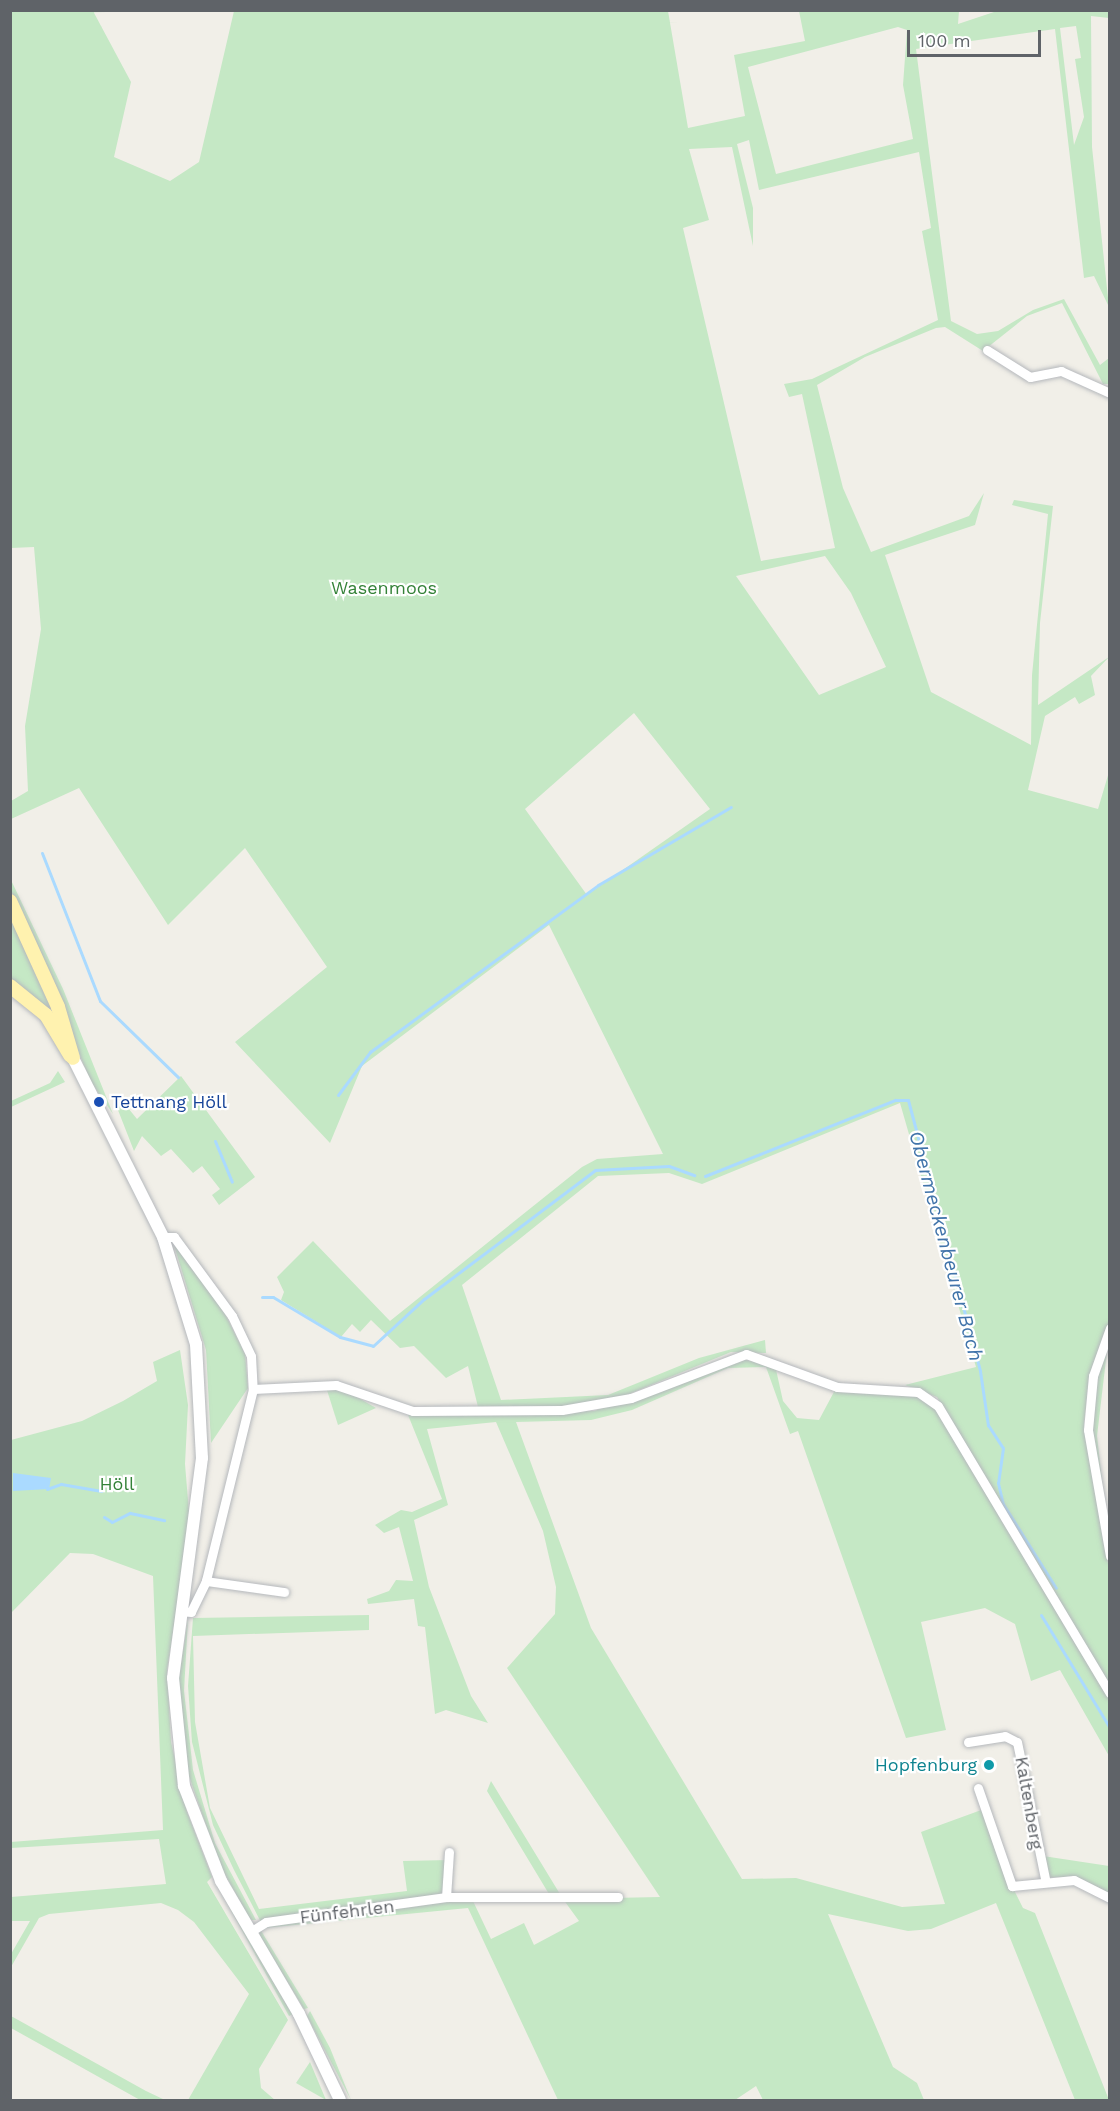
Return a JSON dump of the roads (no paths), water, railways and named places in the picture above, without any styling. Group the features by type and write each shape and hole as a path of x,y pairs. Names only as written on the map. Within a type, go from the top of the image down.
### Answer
{"main road":[{"path":"10,901 58,1007 73,1058"},
{"path":"10,986 46,1016 73,1058 163,1237 196,1344 202,1458 180,1611 173,1703 184,1786 210,1859 308,2031 340,2100"}],"street":[{"path":"987,350 1030,377 1061,370 1110,393"},
{"path":"163,1237 174,1237 232,1316 251,1356 253,1389 206,1581 191,1612 180,1611"},
{"path":"1110,1328 1093,1376 1088,1430 1110,1556"},
{"path":"253,1389 327,1384 401,1410 453,1411 598,1406 746,1354 837,1387 918,1392 938,1406 1110,1693"},
{"path":"206,1581 284,1592"},
{"name":"Kaltenberg","path":"968,1742 1005,1736 1017,1743 1045,1879"},
{"path":"978,1788 1012,1886 1045,1879 1084,1882 1110,1898"},
{"path":"446,1897 449,1852"},
{"name":"Fünfehrlen","path":"250,1932 266,1923 446,1897 618,1897"}],"water":[{"path":"13,1473 51,1478 49,1489 13,1491"}],"waterway":[{"path":"338,1095 370,1052 598,885 731,807"},
{"path":"42,853 100,1001 178,1077"},
{"name":"Obermeckenbeurer Bach","path":"705,1176 895,1100 908,1100 980,1371 988,1425 1003,1448 998,1483 1003,1504 1056,1588"},
{"path":"215,1141 232,1182"},
{"name":"Obermeckenbeurer Bach","path":"262,1297 273,1297 340,1337 373,1346 424,1299 595,1170 669,1166 694,1175"},
{"name":"Obermeckenbeurer Bach","path":"47,1489 61,1484 101,1491"},
{"name":"Obermeckenbeurer Bach","path":"104,1517 112,1522 130,1513 164,1520"},
{"name":"Obermeckenbeurer Bach","path":"1041,1615 1110,1728"}],"place":[{"name":"Tettnang Höll","path":"99,1102"},
{"name":"Hopfenburg","path":"989,1765"}],"park label":[{"name":"Wasenmoos","path":"384,588"},
{"name":"Höll","path":"117,1484"}]}
